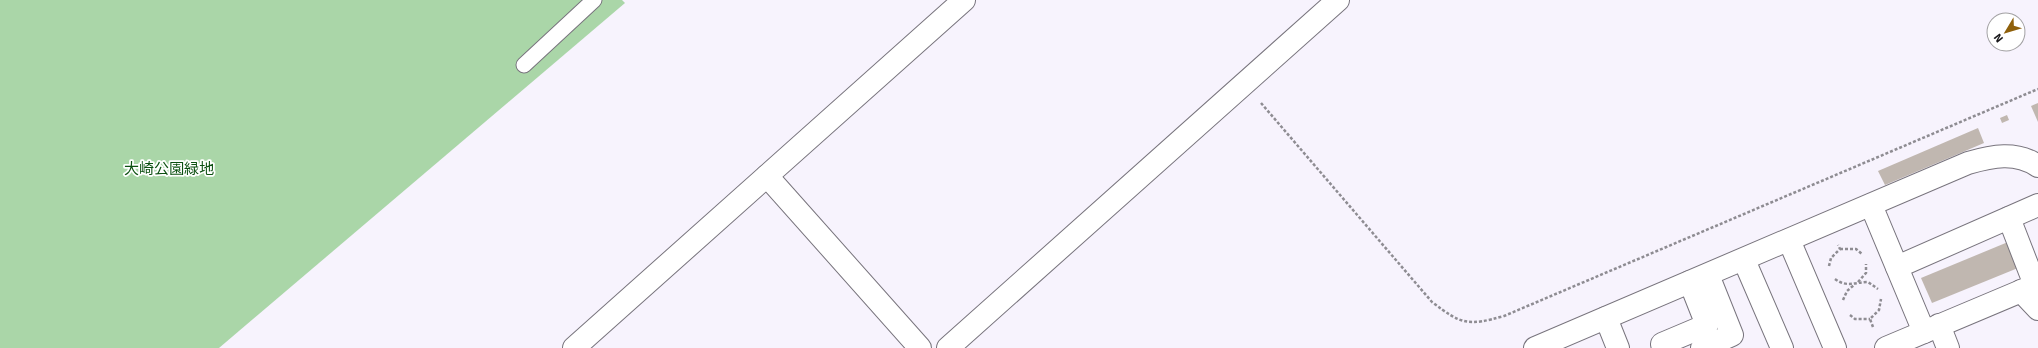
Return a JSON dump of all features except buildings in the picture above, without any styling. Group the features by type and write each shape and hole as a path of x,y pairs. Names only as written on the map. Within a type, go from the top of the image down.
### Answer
{"street":[{"path":"574,348 964,0"},
{"path":"948,348 1338,0"},
{"path":"1546,346 1580,339 1606,318 1968,163 1988,157 2010,155 2028,159 2038,166"},
{"path":"766,176 920,348"},
{"path":"1871,205 1897,267 1932,329 1948,348"},
{"path":"1897,267 2038,205"},
{"path":"2009,218 2032,286 2038,309"},
{"path":"1789,240 1835,348"},
{"path":"1744,260 1782,348"},
{"path":"1664,348 1662,344 1706,325 1699,279"},
{"path":"1699,279 1732,335 1702,348"},
{"path":"1881,341 1932,329 2032,286"},
{"path":"1606,318 1618,348"}],"lane":[{"path":"524,65 594,0"}],"path":[{"path":"1244,84 1432,302 1453,319 1477,323 1504,316 2038,89"},
{"path":"1830,222 1840,249"},
{"path":"1830,272 1831,258 1840,249 1856,249 1865,258 1867,266 1866,273 1847,290 1843,303"},
{"path":"1834,278 1841,283 1855,284 1868,282 1879,290"},
{"path":"1849,314 1855,319 1870,319 1879,310 1881,297"},
{"path":"1870,319 1881,341"}],"green space":[{"name":"大崎公園緑地","path":"0,0 622,0 625,3 219,348 0,348"}]}
